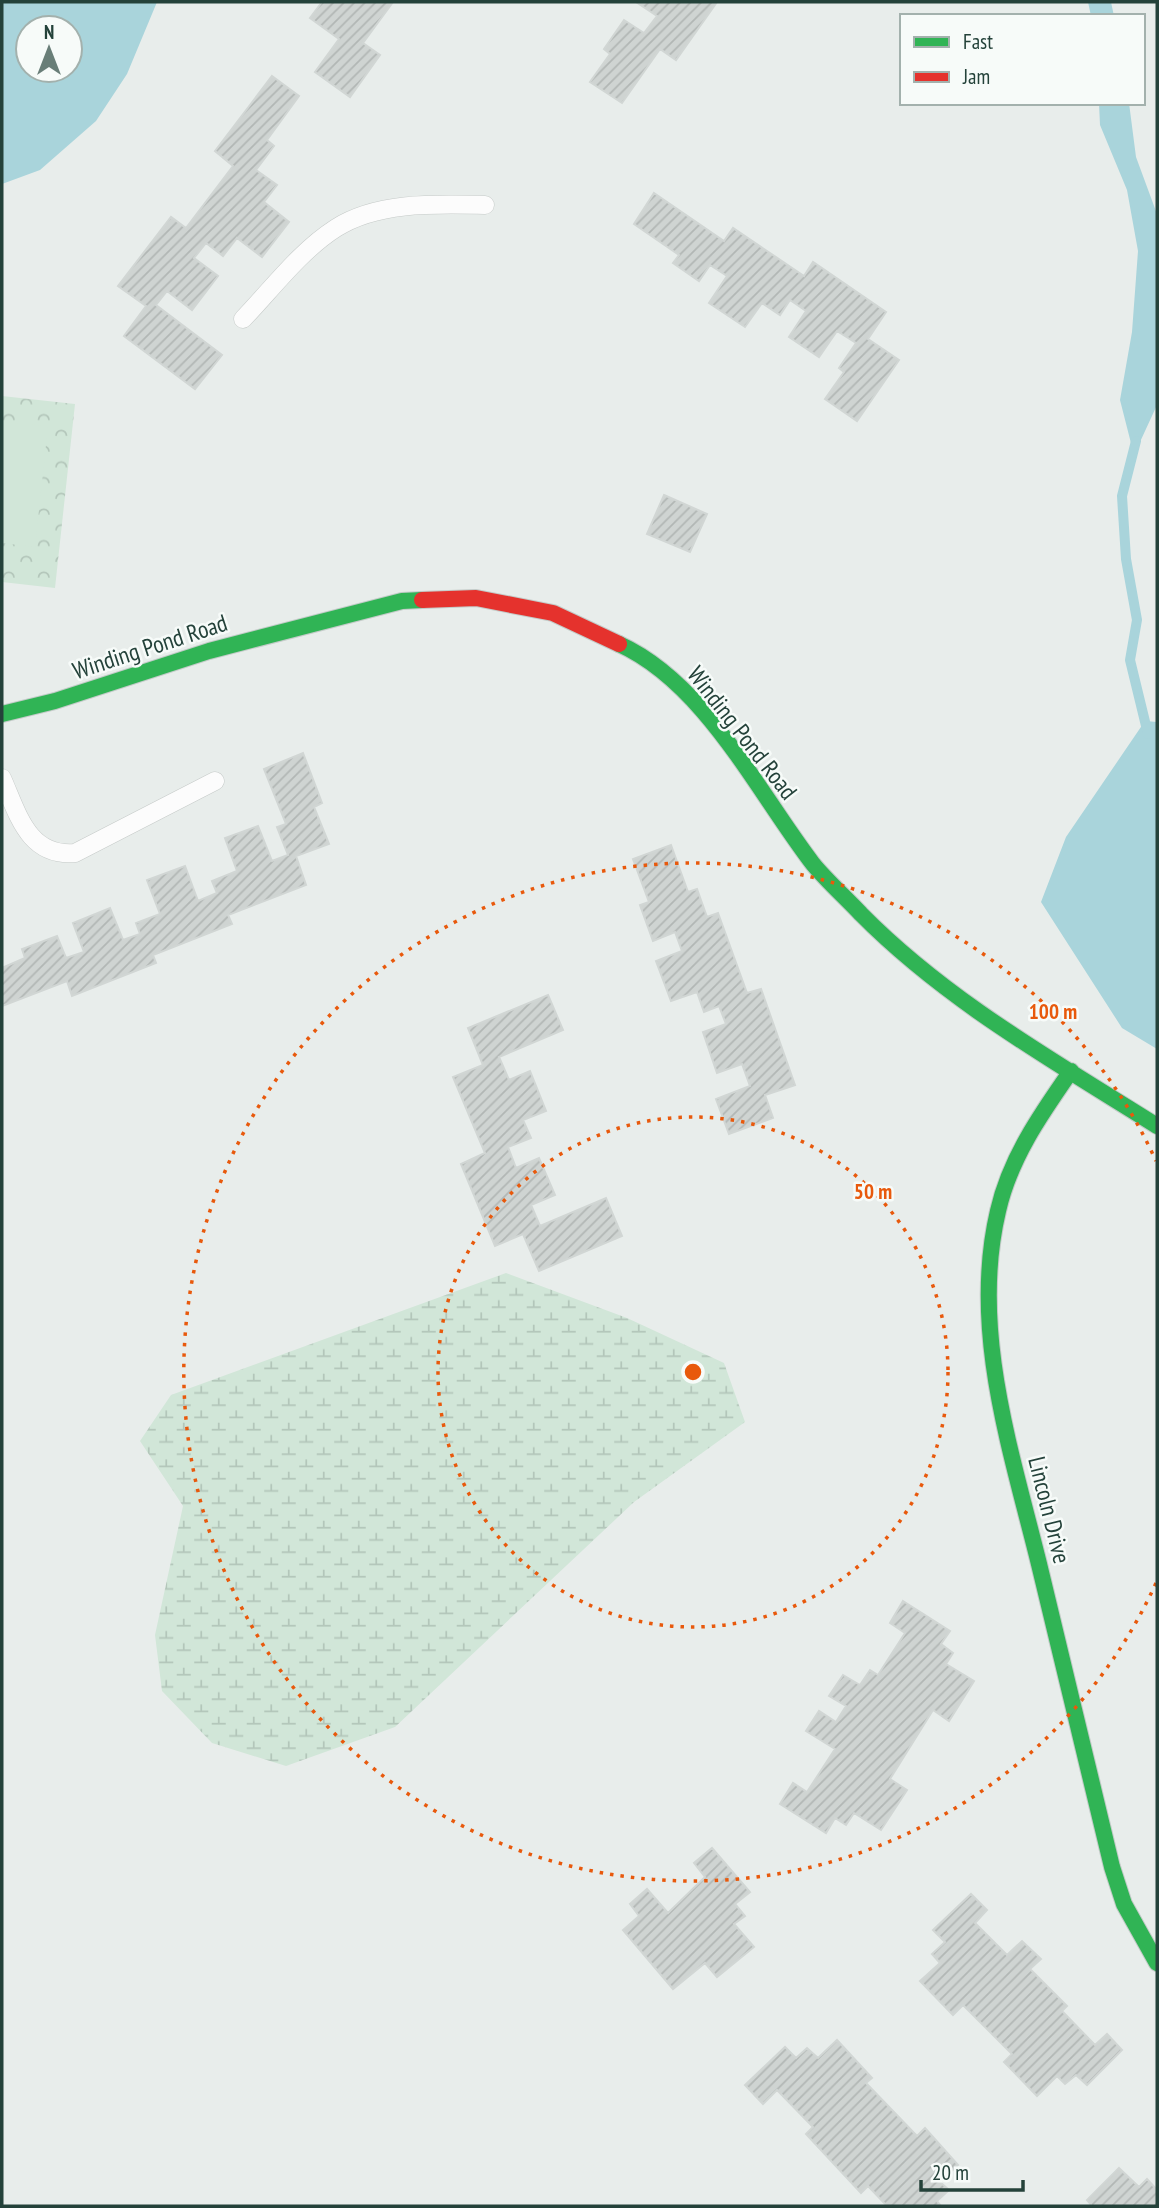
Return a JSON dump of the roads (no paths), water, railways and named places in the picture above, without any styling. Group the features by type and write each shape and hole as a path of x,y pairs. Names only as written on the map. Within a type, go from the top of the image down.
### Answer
{"street":[{"name":"Winding Pond Road","path":"2,713 55,701 209,650 402,601 476,598 553,613 640,653 673,678 715,727 815,866 863,916 935,982 1157,1126"},
{"name":"Lincoln Drive","path":"1071,1072 1026,1139 1009,1182 995,1223 986,1308 998,1392 1112,1867 1124,1904 1157,1963"}],"lane":[{"path":"243,320 294,265 337,227 374,213 409,207 432,204 485,205"},
{"path":"2,778 35,844 57,855 75,853 215,781"}],"water":[{"path":"2,2 157,2 127,74 96,121 40,170 2,184"},
{"path":"1088,2 1111,2 1114,14 1091,14"},
{"path":"1099,105 1129,105 1136,157 1157,214 1157,405 1134,455 1120,400 1132,332 1138,251 1127,190 1100,125"},
{"path":"1145,721 1157,722 1157,1049 1122,1028 1041,902 1066,837"}],"waterway":[{"path":"1136,441 1122,496 1126,559 1137,620 1130,660 1148,734"}]}
